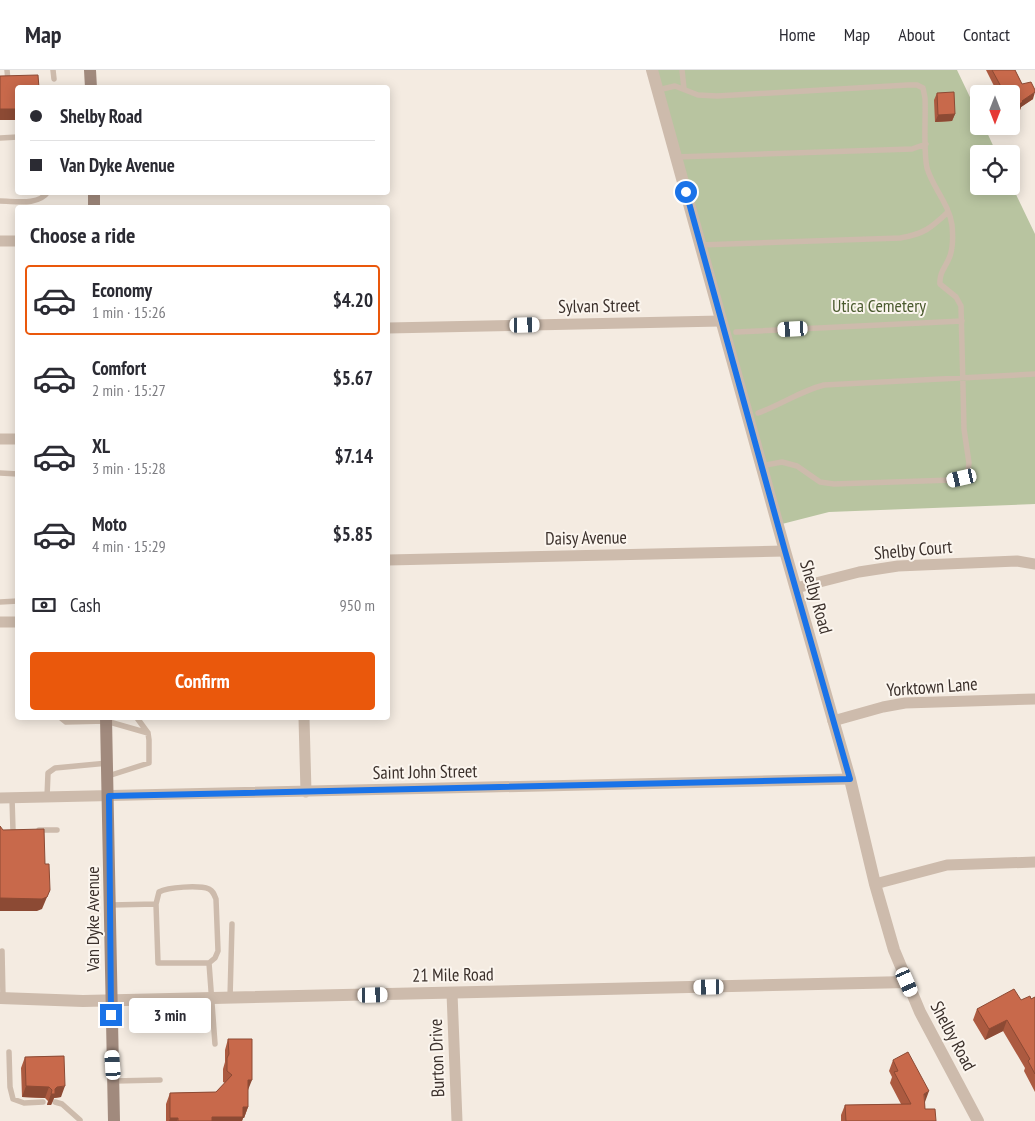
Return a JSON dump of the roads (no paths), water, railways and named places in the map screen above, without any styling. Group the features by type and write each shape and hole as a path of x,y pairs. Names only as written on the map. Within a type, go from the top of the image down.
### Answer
{"main road":[{"path":"90,70 91,85"},
{"name":"Van Dyke Avenue","path":"106,720 114,1121"}],"street":[{"name":"Shelby Road","path":"652,70 761,466 850,779 875,884 894,950 920,1012 978,1121"},
{"path":"0,241 15,241"},
{"name":"Sylvan Street","path":"390,328 721,321"},
{"path":"0,439 15,439"},
{"name":"Daisy Avenue","path":"390,560 785,551"},
{"name":"Shelby Court","path":"796,588 858,572 898,566 1017,561 1035,564"},
{"path":"0,622 15,622"},
{"name":"Yorktown Lane","path":"833,721 905,703 1035,699"},
{"path":"304,720 306,792"},
{"name":"Saint John Street","path":"0,798 850,779"},
{"path":"875,884 947,865 1035,862"},
{"name":"21 Mile Road","path":"2,998 83,1001 211,999 907,982"},
{"name":"Burton Drive","path":"452,993 457,1121"}],"lane":[{"path":"7,70 8,80"},
{"path":"53,70 54,79"},
{"path":"682,70 684,89"},
{"path":"658,90 675,86 698,95 716,96 917,86 922,88 925,98 927,167 931,180 948,212 952,224 950,255 939,276 940,284 956,297 961,306 964,429 969,464 968,471 962,478 952,480 834,484 820,482 797,466 782,462 761,466"},
{"path":"0,138 15,137"},
{"path":"676,157 912,149 926,144"},
{"path":"0,201 36,201 46,195"},
{"path":"700,245 900,238 914,236 929,229 948,212"},
{"path":"736,332 962,321"},
{"path":"758,413 807,389 824,385 1035,374"},
{"path":"0,473 15,474"},
{"path":"0,602 15,601"},
{"path":"64,720 66,722 93,720"},
{"path":"109,720 148,733"},
{"path":"47,797 48,772 55,768 108,770 149,762 148,733 138,720"},
{"path":"12,798 10,831 22,831"},
{"path":"30,830 57,830"},
{"path":"201,887 214,892 216,898 218,951 210,963 158,963 156,904 159,892 165,888 201,887"},
{"path":"111,905 156,904"},
{"path":"230,998 232,924"},
{"path":"2,951 2,998"},
{"path":"210,963 215,1044"},
{"path":"9,1052 10,1086 14,1099 24,1103 42,1102"},
{"path":"114,1081 160,1080"},
{"path":"54,1102 62,1104 80,1120"}],"park label":[{"name":"Utica Cemetery","path":"879,306"}]}
